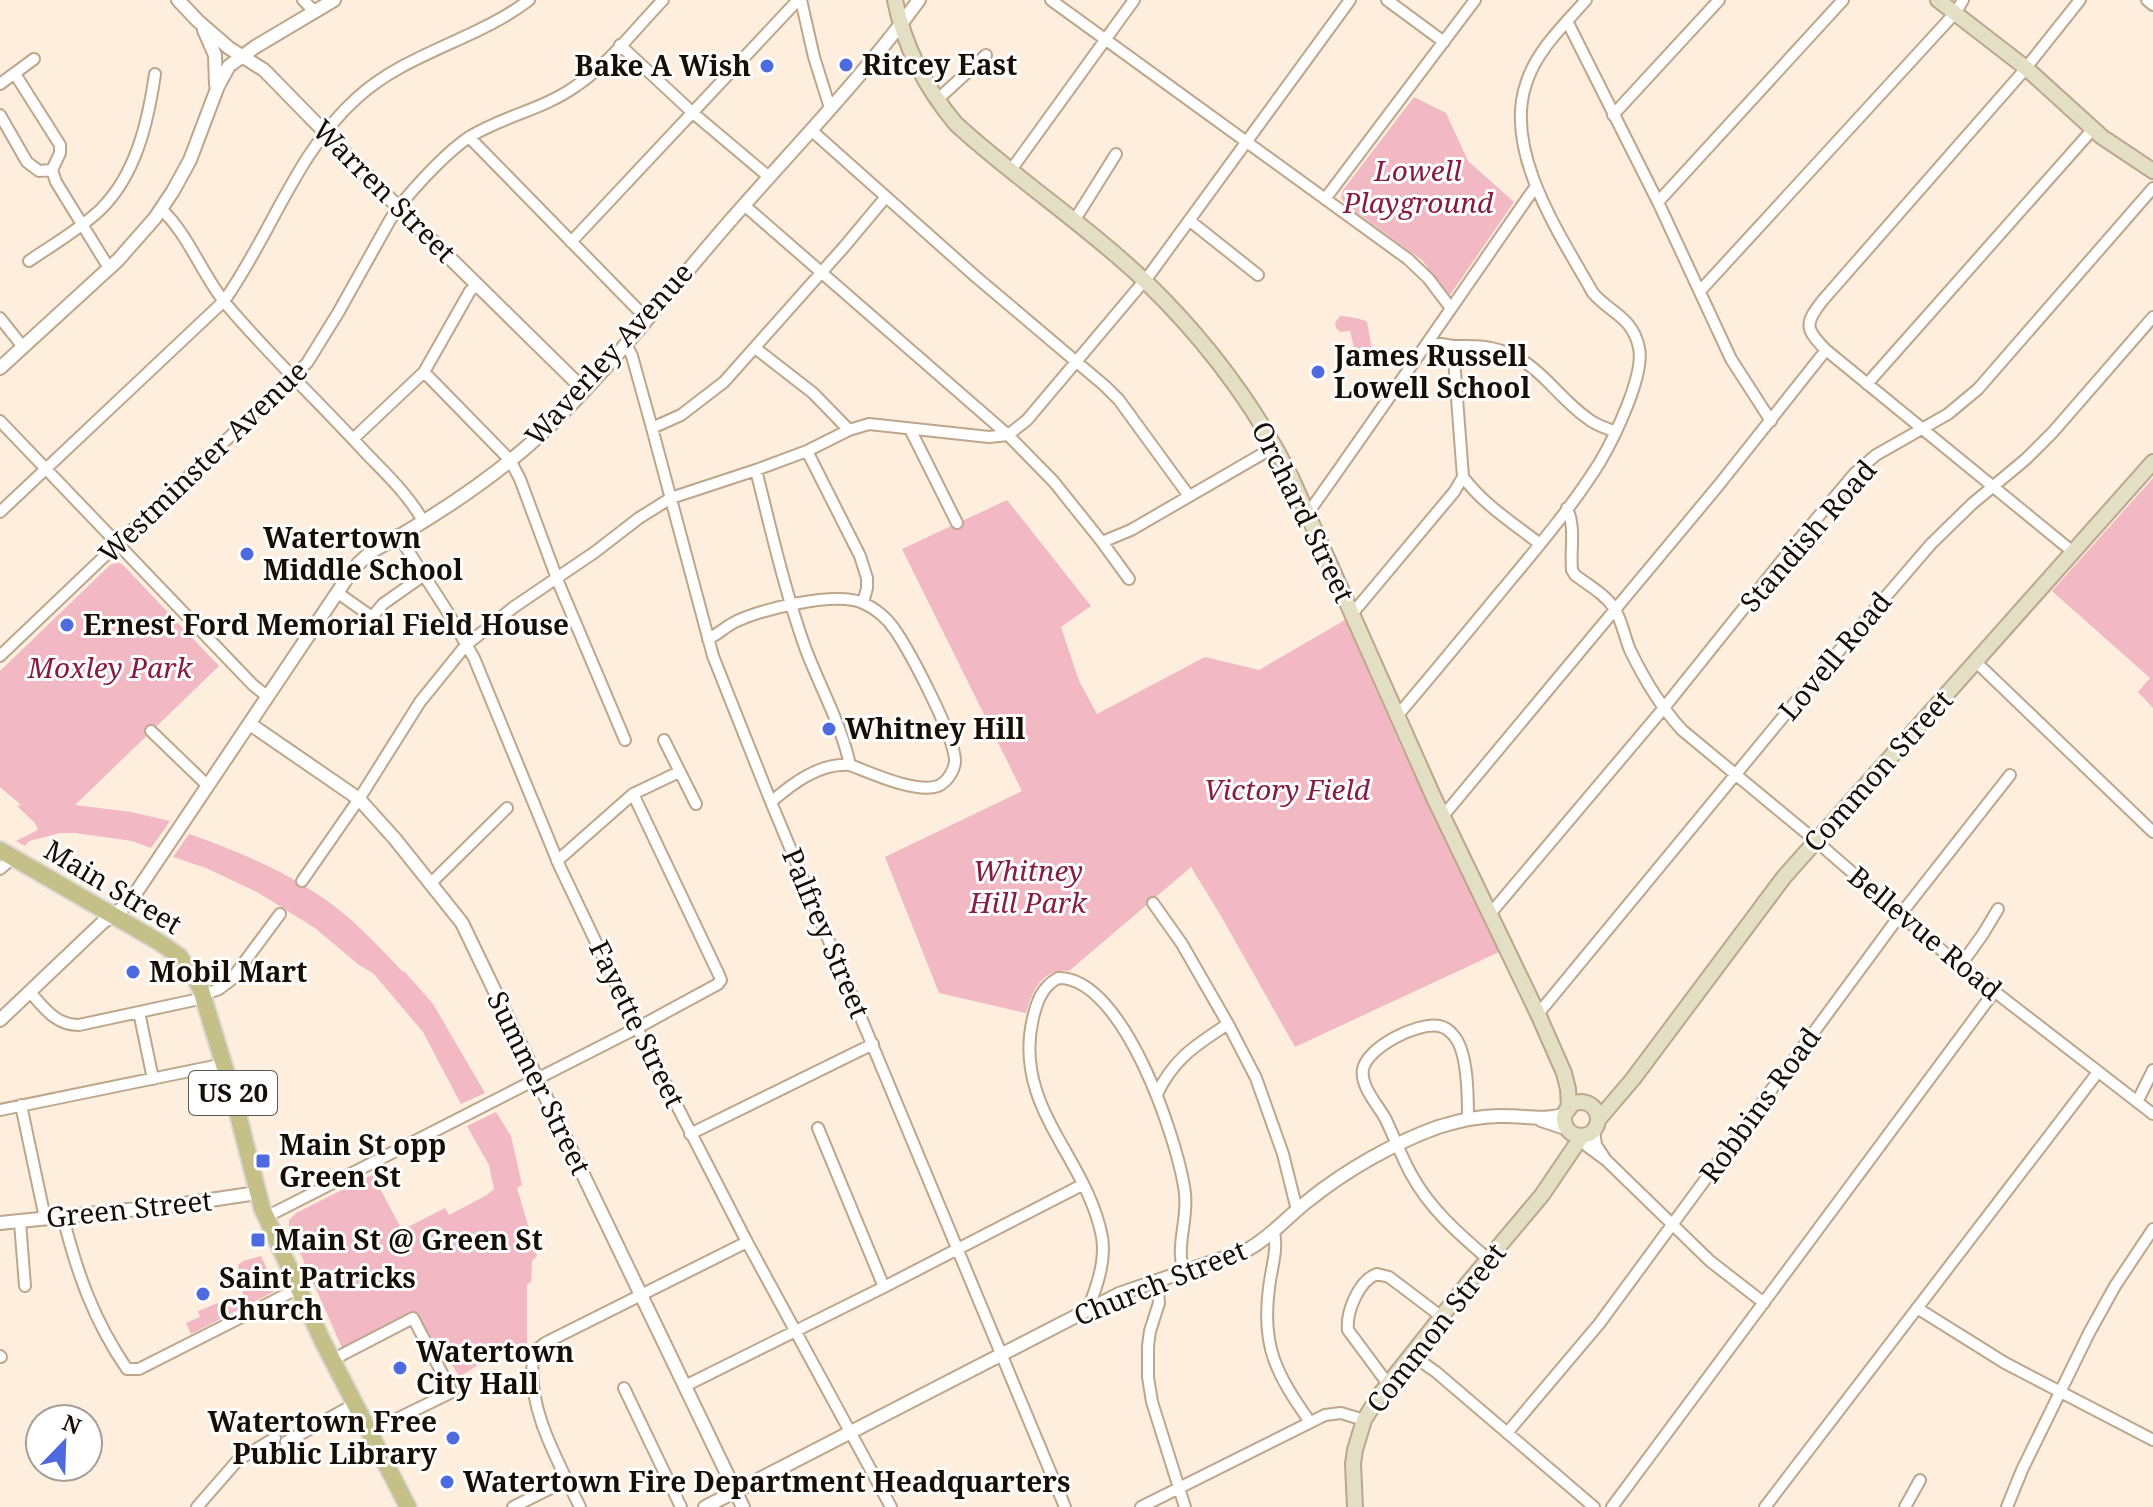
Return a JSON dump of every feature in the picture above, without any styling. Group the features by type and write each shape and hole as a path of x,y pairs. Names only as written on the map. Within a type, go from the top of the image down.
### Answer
{"main road":[{"name":"Orchard Street","path":"895,0 900,26 913,57 937,100 956,124 1145,281 1189,328 1250,404 1276,446 1308,513 1397,716 1538,1014 1564,1073 1579,1125 1595,1110 1564,1073"},
{"path":"1938,0 1959,6 2093,129 2153,171"},
{"name":"Common Street","path":"1355,1507 1353,1464 1364,1420 1388,1384 1539,1200 1562,1166 1579,1125 1620,1094 1768,897 2153,462"},
{"name":"Main Street","path":"4,859 159,942 179,956 195,978 204,996 266,1217 297,1289 408,1507"},
{"path":"1587,1104 1620,1094"}],"street":[{"name":"Warren Street","path":"178,0 229,48 261,67 584,390"},
{"path":"303,0 314,11"},
{"path":"0,368 109,268 161,209 192,155 226,69 334,0"},
{"path":"0,512 224,301 326,132 358,97 377,82 432,52 496,23 529,0"},
{"name":"Westminster Avenue","path":"0,656 294,376 314,353 398,207 423,180 469,137 574,88 595,71 663,0"},
{"path":"800,0 830,108"},
{"path":"571,242 800,0"},
{"name":"Waverley Avenue","path":"0,1020 101,924 131,900 366,556 457,500 539,436 626,344 919,0"},
{"path":"1051,0 1408,259 1428,278 1450,307"},
{"path":"1011,170 1134,0"},
{"path":"302,881 359,799 420,702 466,645 639,518 671,498 807,451 849,430 869,424 989,437 1008,435 1027,420 1145,281 1350,0"},
{"path":"1387,0 1444,42"},
{"path":"1328,201 1475,0"},
{"path":"1397,716 1567,508 1616,432 1638,370 1640,349 1634,332 1623,317 1601,303 1593,293 1555,224 1536,186 1521,126 1521,101 1537,58 1586,0"},
{"path":"1613,115 1719,0"},
{"path":"1658,202 1843,0"},
{"path":"2073,552 1826,350 1810,334 1809,324 1812,314 2026,68 2080,0"},
{"path":"2147,0 2153,5"},
{"path":"1700,291 1959,6"},
{"path":"198,21 214,51 216,91"},
{"path":"1567,21 1658,202 1731,359 1771,421"},
{"path":"620,45 693,113 769,177"},
{"path":"937,100 986,55"},
{"path":"0,84 34,59"},
{"path":"15,74 60,145 60,153 52,170 56,182 109,268"},
{"path":"29,261 82,224 117,191 131,167 155,74"},
{"path":"0,115 27,162 39,171 52,170"},
{"path":"1867,384 2093,129"},
{"path":"811,130 1119,400 1189,496"},
{"path":"469,137 647,319"},
{"path":"1074,221 1116,154"},
{"path":"1308,513 1536,186"},
{"name":"Standish Road","path":"1490,914 1663,709 1855,473 1876,455 1948,414 1978,389 2153,188"},
{"path":"652,428 681,415 724,382 885,198"},
{"path":"744,205 1008,435 1054,482 1129,579"},
{"path":"161,209 174,223 208,280 250,332 401,490 423,521"},
{"path":"1190,221 1258,275"},
{"path":"353,439 424,372 470,291 477,285"},
{"name":"Lovell Road","path":"1538,1014 1802,694 1931,544 2053,432 2153,317"},
{"path":"0,318 23,347"},
{"path":"1429,342 1488,347 1508,353 1540,372 1587,418 1616,432"},
{"name":"Palfrey Street","path":"626,344 632,356 708,639 771,802 1065,1507"},
{"path":"1453,346 1463,477 1475,493 1540,544"},
{"path":"755,348 813,393 849,430"},
{"path":"1443,816 1771,421 1826,350"},
{"path":"424,372 510,460 625,740"},
{"path":"0,421 253,685 268,697"},
{"path":"910,429 957,523"},
{"path":"1102,542 1131,530 1276,446"},
{"path":"807,451 860,556 867,578 863,603"},
{"path":"756,470 792,605 845,744 850,765"},
{"path":"1352,614 1454,492 1463,477"},
{"name":"Bellevue Road","path":"1567,508 1573,530 1572,570 1606,598 1615,610 1629,647 1663,709 1682,730 1960,966 2153,1114"},
{"name":"Fayette Street","path":"398,535 474,658 557,861 637,1028 747,1242 891,1507"},
{"path":"338,593 372,617 383,604 424,575"},
{"path":"708,639 734,623 792,605 828,599 863,603 883,615 894,628 951,737 955,764 946,780 938,786 911,785 840,764 822,769 789,786 771,802"},
{"path":"1976,662 2153,832"},
{"name":"Summer Street","path":"250,724 359,799 462,923 743,1507"},
{"path":"151,731 208,786"},
{"path":"664,740 696,804"},
{"path":"557,861 633,794 679,772"},
{"name":"Robbins Road","path":"1507,1433 1588,1338 1900,915 2010,775"},
{"path":"266,1217 637,1028 721,980 633,794"},
{"path":"430,884 507,808"},
{"path":"1153,903 1182,944 1228,1024 1261,1091 1283,1154 1297,1210"},
{"path":"1960,966 1998,909"},
{"path":"30,992 51,1016 69,1025 204,996 231,980 280,914"},
{"path":"1088,1309 1100,1271 1103,1247 1098,1222 1066,1151 1041,1107 1029,1063 1030,1034 1036,1005 1044,989 1058,978 1083,985 1101,1001 1127,1037 1157,1094 1178,1157 1184,1190 1183,1272"},
{"path":"1612,1507 1994,992"},
{"path":"139,1012 153,1079"},
{"path":"1157,1094 1167,1074 1184,1055 1228,1024"},
{"path":"1468,1119 1462,1053 1456,1038 1440,1026 1419,1028 1378,1047 1364,1066 1366,1087 1384,1116 1410,1173 1432,1207 1488,1259"},
{"path":"690,1134 873,1044"},
{"path":"0,1110 224,1064"},
{"path":"2137,1102 2153,1070"},
{"path":"1765,1507 2098,1072"},
{"path":"21,1105 45,1218"},
{"name":"Church Street","path":"705,1507 1119,1294 1236,1255 1258,1244 1344,1175 1437,1128 1468,1119 1494,1116 1558,1116 1579,1125"},
{"path":"1579,1125 1587,1146 1606,1160 1716,1266 1764,1303"},
{"path":"818,1128 884,1287"},
{"path":"685,1386 1082,1185"},
{"name":"Green Street","path":"0,1223 177,1205 257,1193"},
{"path":"63,1217 89,1302 109,1343 127,1369 139,1369 297,1289"},
{"path":"20,1222 25,1286"},
{"path":"2007,1507 2089,1333 2115,1286 2153,1229"},
{"path":"1274,1232 1275,1252 1267,1302 1269,1343 1276,1369 1310,1422"},
{"path":"580,1507 549,1443 540,1415 534,1380 534,1352 545,1343 747,1242"},
{"path":"1388,1384 1348,1330 1350,1312 1367,1278 1377,1274 1389,1277 1442,1317"},
{"path":"1157,1280 1159,1303 1148,1346 1148,1377 1152,1402 1185,1507"},
{"path":"1917,1308 1988,1353 2153,1440"},
{"path":"332,1360 413,1318 452,1392 370,1432"},
{"path":"1412,1355 1594,1507"},
{"path":"624,1388 681,1507"},
{"path":"197,1507 237,1462 355,1404"},
{"path":"1141,1507 1325,1415 1350,1415 1364,1420"},
{"path":"513,1507 567,1480"},
{"path":"1905,1507 1920,1480"}],"green space":[{"name":"Lowell Playground","path":"1414,97 1446,113 1468,161 1514,202 1450,295 1423,261 1341,198 1343,190"},
{"path":"1340,316 1367,322 1371,358 1356,356 1350,331 1340,332 1336,328 1335,323"},
{"path":"2153,478 2153,708 2138,692 2150,678 2052,591"},
{"path":"1007,500 1091,606 1061,627 1079,681 1097,714 1205,657 1259,670 1345,620 1403,751 1499,952 1295,1047 1191,867 1069,971 1051,973 1045,977 1035,989 1026,1013 939,993 885,857 1022,791 902,549"},
{"name":"Moxley Park","path":"118,562 219,666 75,805 170,821 151,848 132,841 75,833 60,833 29,841 25,846 16,841 38,830 17,806 21,805 0,787 0,671 110,565"},
{"path":"189,834 273,868 349,918 433,1004 485,1093 461,1104 423,1032 373,973 315,928 257,892 206,868 173,857"},
{"path":"496,1112 511,1136 522,1185 517,1188 537,1256 532,1261 531,1282 527,1285 527,1344 507,1347 459,1377 442,1346 435,1349 414,1313 343,1350 289,1228 289,1220 296,1213 378,1172 381,1178 376,1181 402,1230 445,1208 449,1215 494,1189 489,1165 467,1126"},
{"path":"261,1256 277,1290 191,1334 186,1323 200,1317 198,1311 226,1300 230,1307 244,1300 238,1265"}],"place":[{"name":"Ritcey East","path":"846,65"},
{"name":"Bake A Wish","path":"767,66"},
{"name":"James Russell Lowell School","path":"1318,372"},
{"name":"Watertown Middle School","path":"247,554"},
{"name":"Ernest Ford Memorial Field House","path":"67,625"},
{"name":"Whitney Hill","path":"829,729"},
{"name":"Mobil Mart","path":"133,972"},
{"name":"Main St opp Green St","path":"263,1161"},
{"name":"Main St @ Green St","path":"258,1240"},
{"name":"Saint Patricks Church","path":"203,1294"},
{"name":"Watertown City Hall","path":"400,1368"},
{"name":"Watertown Free Public Library","path":"453,1438"},
{"name":"Watertown Fire Department Headquarters","path":"447,1482"}],"park label":[{"name":"Victory Field","path":"1287,790"},
{"name":"Whitney Hill Park","path":"1028,887"}]}
